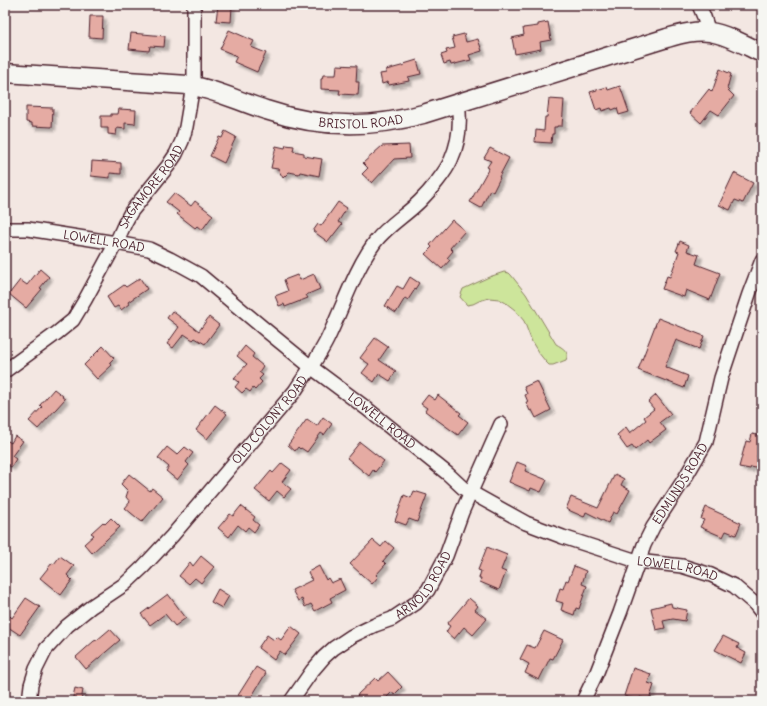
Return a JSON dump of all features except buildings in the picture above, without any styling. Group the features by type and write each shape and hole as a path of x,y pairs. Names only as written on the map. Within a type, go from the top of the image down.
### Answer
{"street":[{"name":"SAGAMORE ROAD","path":"5,371 73,320 116,243 131,212 176,154 186,127 193,86 195,65 194,5"},
{"path":"699,5 709,32"},
{"name":"BRISTOL ROAD","path":"5,73 181,84 217,91 275,113 305,120 334,124 358,125 389,122 415,116 458,104 674,36 693,32 709,32 724,36 762,53"},
{"name":"OLD COLONY ROAD","path":"29,701 31,685 36,669 46,649 67,626 92,606 125,584 143,568 295,391 327,341 356,274 375,242 388,227 420,201 439,178 450,160 456,144 459,129 460,121 458,104"},
{"name":"LOWELL ROAD","path":"5,228 28,229 149,249 170,259 201,276 311,367 366,408 471,493 526,523 564,537 637,561 682,566 710,575 734,586 755,604 762,613"},
{"name":"EDMUNDS ROAD","path":"583,701 597,672 644,545 653,527 685,478 706,442 721,378 762,260"},
{"name":"ARNOLD ROAD","path":"291,701 324,657 334,648 363,630 392,620 416,603 428,590 446,556 462,512 501,424"}],"green space":[{"path":"504,272 511,275 526,294 556,344 566,352 566,360 549,365 532,342 524,321 515,310 506,303 499,299 489,298 467,305 460,297 463,289"}]}
